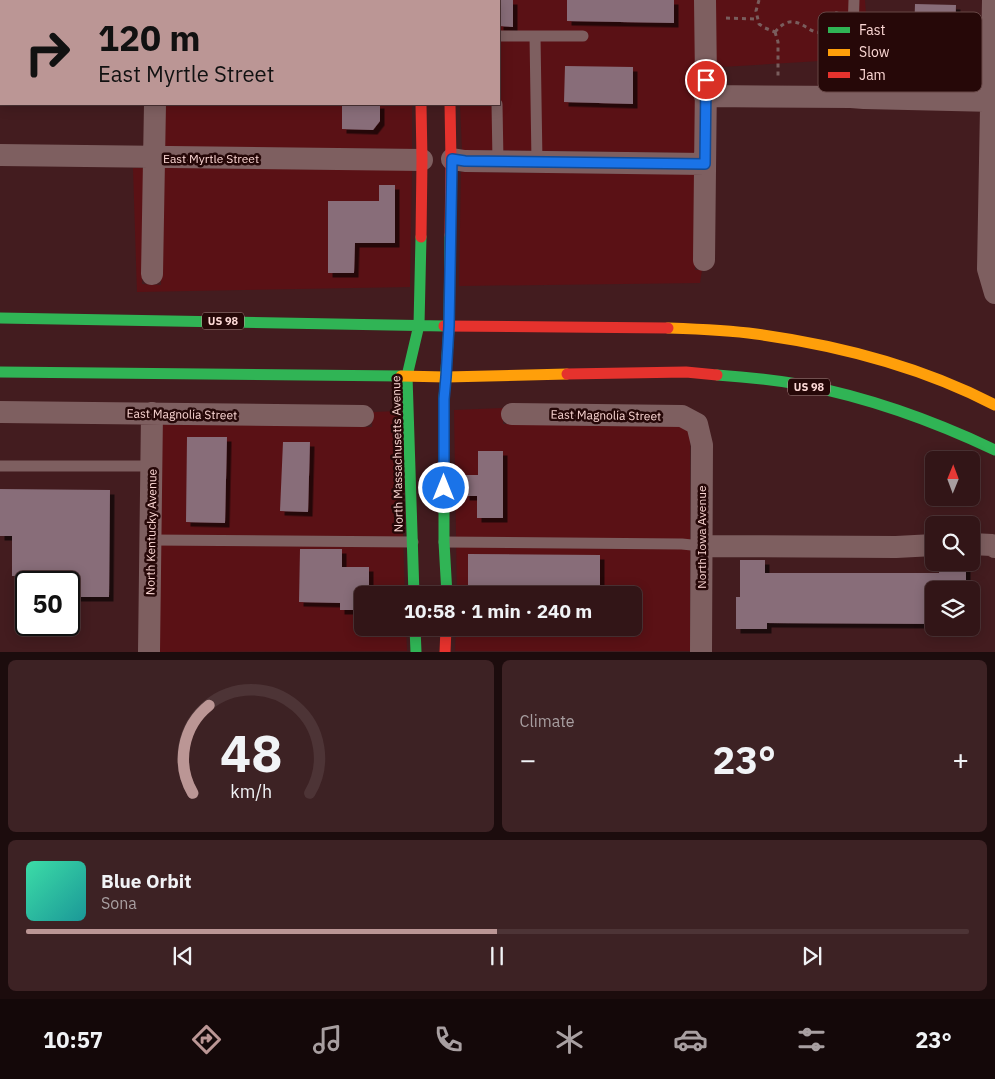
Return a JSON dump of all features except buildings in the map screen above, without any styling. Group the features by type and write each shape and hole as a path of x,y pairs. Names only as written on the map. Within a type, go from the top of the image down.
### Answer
{"main road":[{"name":"North Massachusetts Avenue","path":"414,586 407,376 419,325 421,105"},
{"path":"446,586 444,542 444,399 449,326 452,159 450,105"},
{"name":"US 98","path":"0,318 716,330 756,334 808,343 866,356 914,370 968,391 995,405"},
{"name":"US 98","path":"0,372 446,377 686,372 745,377 803,385 862,399 918,417 995,450"},
{"path":"415,636 416,652"},
{"path":"445,652 446,636"}],"street":[{"path":"704,260 705,0"},
{"path":"993,0 993,101 988,268 995,293"},
{"path":"706,96 851,97 993,101"},
{"path":"152,274 155,105"},
{"name":"East Myrtle Street","path":"0,155 422,160"},
{"path":"452,159 498,162 705,164"},
{"name":"East Magnolia Street","path":"0,412 364,416"},
{"name":"North Kentucky Avenue","path":"149,652 152,413"},
{"name":"East Magnolia Street","path":"512,414 682,416 697,424"},
{"name":"North Iowa Avenue","path":"697,424 702,445 701,652"},
{"path":"980,544 995,547"},
{"path":"701,546 925,545"}],"lane":[{"path":"500,36 583,36"},
{"path":"535,36 537,162"},
{"path":"851,92 851,97"},
{"path":"496,105 498,162"},
{"path":"0,466 152,466"},
{"path":"151,540 413,542"},
{"path":"444,542 682,544 701,546"}],"path":[{"path":"759,0 756,19 759,24 775,32"},
{"path":"726,18 756,19"},
{"path":"775,32 781,25 787,22 796,22 814,32 818,32"},
{"path":"775,32 778,42 778,81"}],"shaded area":[{"path":"500,0 695,0 696,153 462,150 460,105 500,105"},
{"path":"715,0 865,0 866,12 818,12 818,61 721,67 719,85 715,85"},
{"path":"165,105 412,105 412,149 164,147"},
{"path":"133,168 145,168 142,284 161,285 164,168 412,170 410,287 137,292"},
{"path":"461,172 696,174 695,270 702,270 700,283 459,286"},
{"path":"503,408 503,424 680,426 689,431 690,651 455,651 456,636 642,636 642,586 457,586 454,410"},
{"path":"399,411 405,586 354,586 354,636 406,636 407,651 159,652 162,424 372,427 373,412"}],"traffic: fast":[{"path":"446,586 444,542 444,399 449,328 450,235"},
{"path":"414,586 407,376 419,325 421,237"},
{"path":"0,318 444,326"},
{"path":"0,372 401,376"},
{"path":"717,375 793,383 829,390 925,420 995,450"},
{"path":"415,636 416,652"}],"traffic: slow":[{"path":"668,328 756,334 848,351 879,359 938,379 995,405"},
{"path":"401,376 446,377 567,374"}],"traffic: jam":[{"path":"421,105 421,237"},
{"path":"450,105 450,235"},
{"path":"444,326 668,328"},
{"path":"567,374 686,372 717,375"},
{"path":"445,652 446,636"}],"route":[{"path":"444,488 444,399 449,326 452,159 465,161 705,164 706,80"}]}
